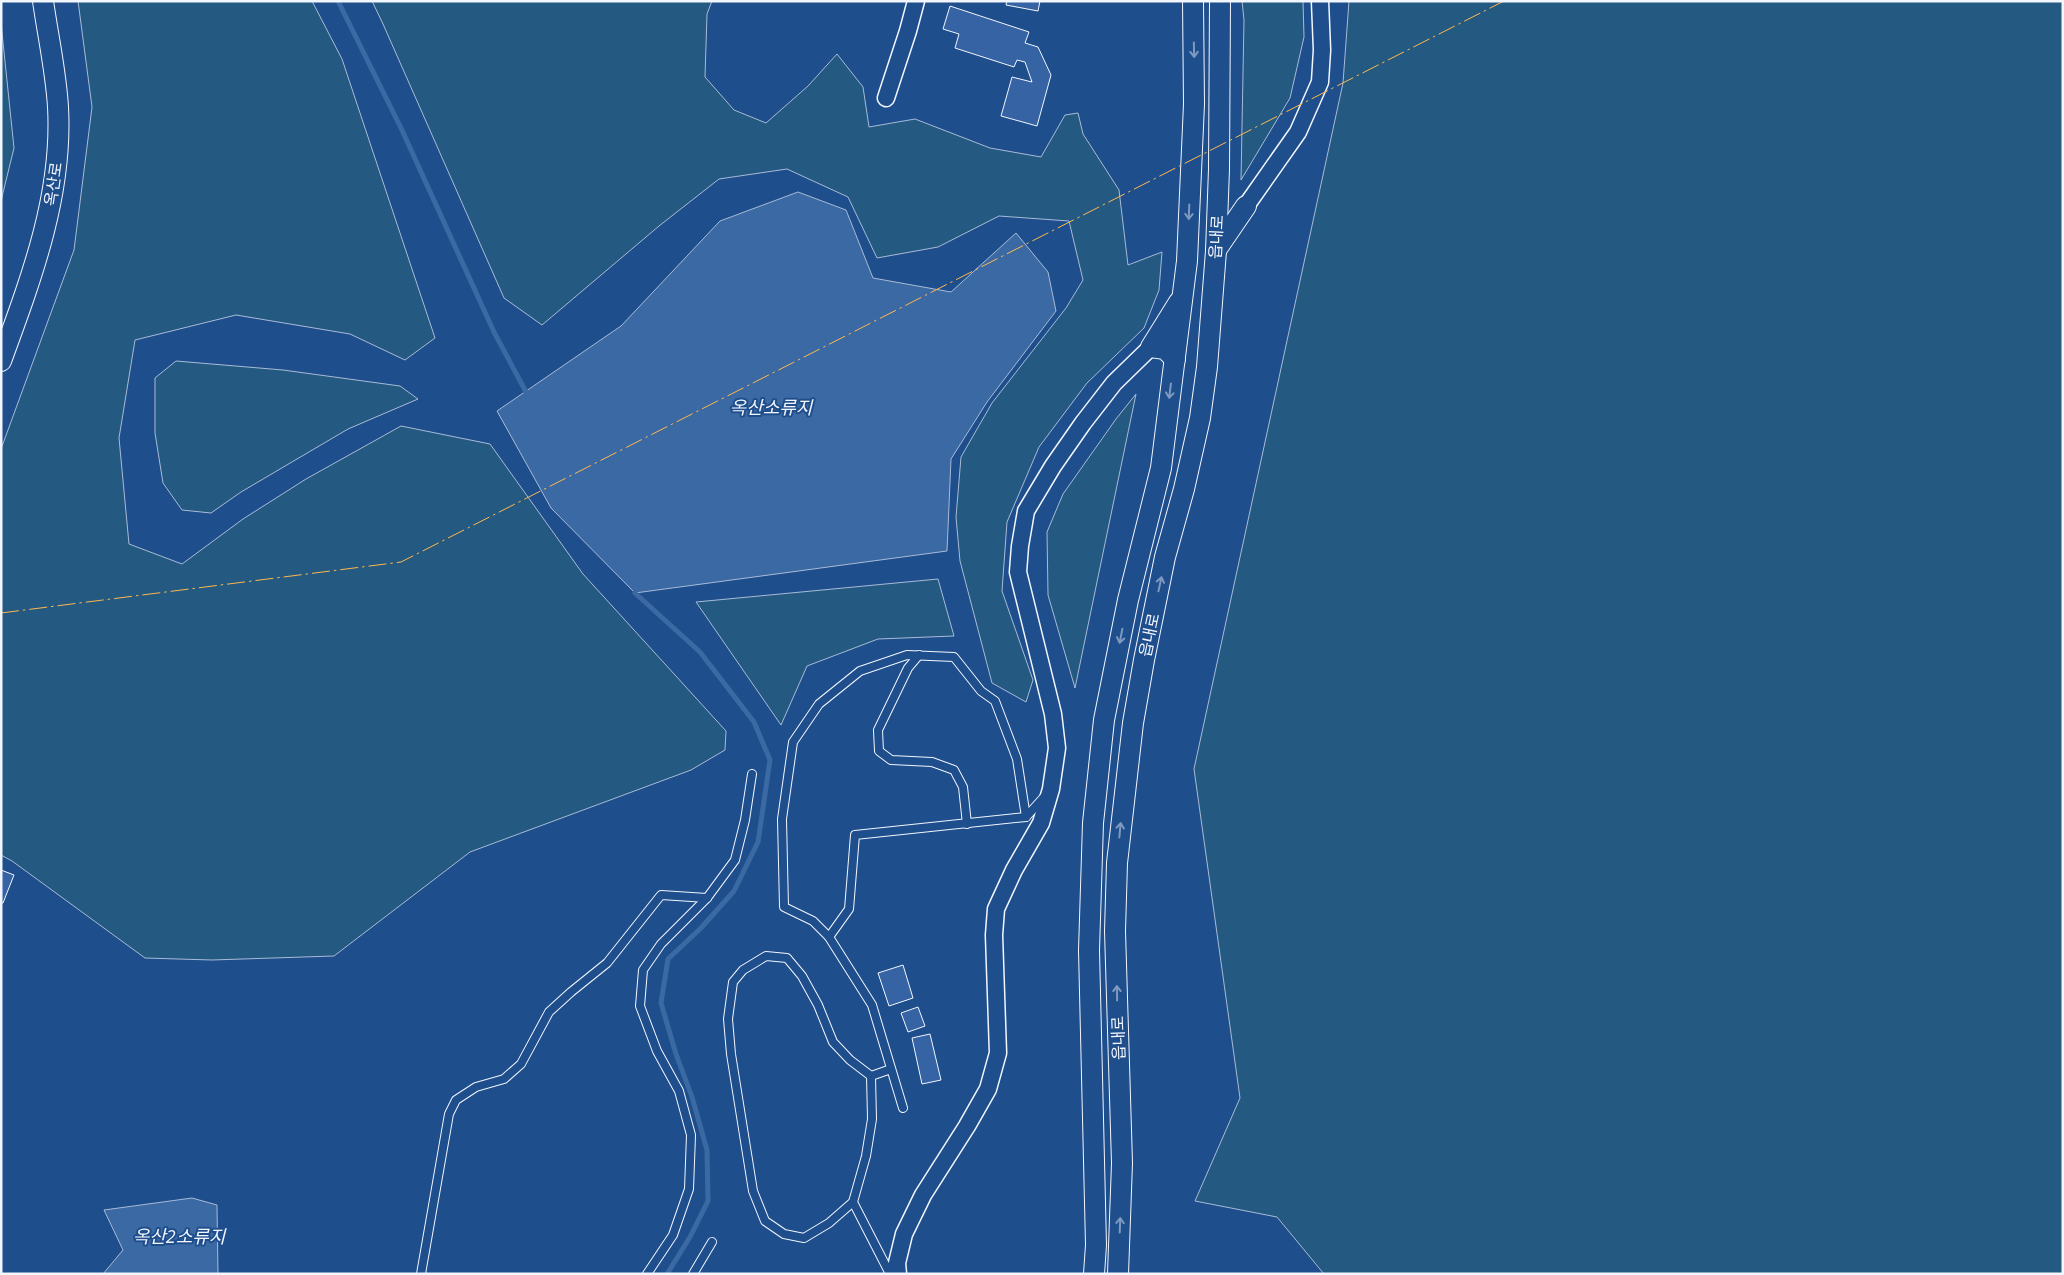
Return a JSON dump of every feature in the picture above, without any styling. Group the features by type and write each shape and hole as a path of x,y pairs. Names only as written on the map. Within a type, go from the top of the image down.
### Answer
{"street":[{"name":"옥산로","path":"1,361 42,245 51,202 58,147 58,106 43,1"},
{"path":"886,98 916,1"},
{"name":"읍내로","path":"1094,1274 1096,1245 1089,950 1093,822 1104,720 1128,600 1160,468 1183,297 1188,252 1194,104 1193,1"},
{"name":"읍내로","path":"1118,1274 1122,1163 1115,931 1117,863 1133,723 1144,660 1165,557 1184,488 1200,418 1207,367 1216,251 1220,1"},
{"path":"1216,251 1298,132 1320,82 1322,50 1320,1"},
{"path":"1217,206 1246,206"},
{"path":"898,1274 897,1263 904,1234 923,1195 988,1089 998,1053 994,935 996,909 1014,870 1041,823 1051,789 1057,748 1053,714 1018,572 1026,511 1053,466 1083,423 1114,383 1151,347 1183,297"},
{"path":"1151,347 1165,349 1175,359"},
{"path":"1079,1274 1096,1245"}],"lane":[{"path":"902,1108 872,1005 829,937 813,921 784,907 782,819 793,742 819,704 860,671 907,655 954,657 981,691 995,701 1018,759 1026,817"},
{"path":"919,655 908,668 878,730 878,751 891,760 932,762 954,770 963,787 967,824"},
{"path":"647,1274 673,1235 689,1190 691,1135 679,1091 657,1051 640,1006 643,970 661,944 707,898 735,860 745,820 752,774"},
{"path":"829,937 849,909 854,835 1026,817 1051,789"},
{"path":"421,1274 449,1114 456,1100 476,1087 504,1079 521,1064 550,1012 570,992 607,963 661,895 707,898"},
{"path":"766,956 787,958 806,983 818,1005 833,1042 850,1060 871,1076 872,1119 866,1156 853,1202 829,1223 804,1238 784,1234 765,1221 753,1191 731,1054 728,1019 733,982 743,970 766,956"},
{"path":"871,1076 891,1069"},
{"path":"853,1202 890,1274"},
{"path":"693,1274 712,1242"}],"shaded area":[{"path":"78,1 312,1 342,59 435,338 405,360 350,334 236,315 135,340 119,438 129,544 182,564 243,519 306,479 401,426 490,444 583,574 726,731 725,750 691,770 470,852 334,956 212,960 145,958 12,861 1,855 1,449 74,250 92,107"},
{"path":"372,1 712,1 707,14 705,77 734,110 766,123 808,86 837,54 863,87 869,127 915,119 990,148 1041,157 1065,115 1078,113 1083,134 1119,190 1128,265 1162,252 1159,290 1144,328 1087,383 1039,447 1007,522 1002,591 1033,680 1026,702 992,683 960,561 956,517 961,457 992,403 1066,308 1083,280 1069,221 999,216 938,247 877,258 848,197 787,169 719,179 659,226 542,325 504,298"},
{"path":"1242,1 1303,1 1304,37 1290,98 1241,180 1244,20"},
{"path":"1349,1 2063,1 2063,1274 1324,1274 1277,1217 1195,1201 1240,1098 1194,769 1343,83"},
{"path":"1,23 14,148 1,201"},
{"path":"176,361 283,370 400,386 418,399 348,429 241,492 211,513 182,510 163,483 155,433 155,378"},
{"path":"1136,394 1075,688 1048,595 1047,532 1063,494"},
{"path":"938,579 954,636 878,639 807,666 781,725 696,602"}],"water":[{"name":"옥산소류지","path":"798,192 846,210 873,278 951,292 1016,233 1048,272 1056,311 987,402 951,459 947,551 635,593 551,508 497,411 621,326 720,221"},
{"name":"옥산2소류지","path":"192,1198 217,1205 218,1274 103,1274 123,1250 104,1210"}],"building":[{"path":"1007,1 1040,1 1038,11 1006,5"},
{"path":"950,6 1029,32 1025,43 1038,47 1051,75 1037,126 1001,116 1012,77 1032,82 1025,62 1017,60 1014,67 955,48 959,34 943,29"},
{"path":"1,870 14,875 3,903 1,903"},
{"path":"903,965 913,998 889,1006 878,973"},
{"path":"918,1007 925,1026 908,1032 901,1013"},
{"path":"930,1034 941,1080 922,1084 912,1038"}],"waterway":[{"path":"338,1 401,128 494,332 526,392"},
{"path":"635,593 700,652 754,722 770,760 758,842 734,891 701,928 668,959 661,1003 676,1054 692,1097 707,1150 708,1201 690,1237 667,1274"}],"power":[{"path":"1,613 401,562 1504,1"}]}
